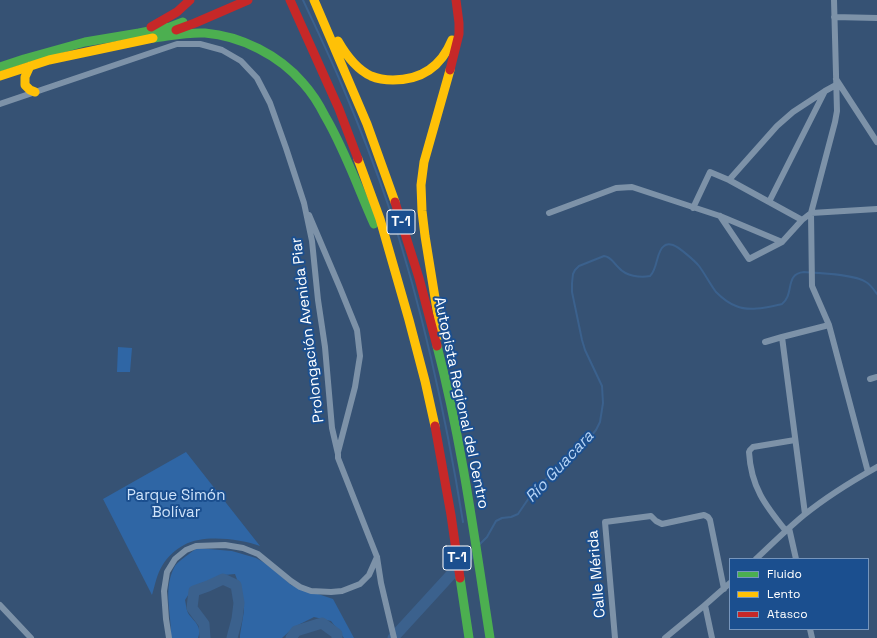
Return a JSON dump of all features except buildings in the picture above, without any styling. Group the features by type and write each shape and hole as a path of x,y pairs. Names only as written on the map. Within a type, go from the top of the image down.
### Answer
{"main road":[{"path":"139,33 166,19 190,0"},
{"path":"0,67 85,42 170,26 234,0"},
{"path":"153,38 195,23 248,0"},
{"name":"Autopista Regional del Centro","path":"290,0 339,109 380,219 410,320 438,438 469,638"},
{"path":"314,0 343,50 357,67 370,76 386,80 400,80 420,76 430,70 446,54 454,34 455,11 452,0"},
{"name":"Autopista Regional del Centro","path":"314,0 362,111 391,188 429,313 446,383 471,510 490,638"},
{"path":"456,0 459,23 458,34 453,58 425,156 421,185 425,236 448,377 460,428 460,454"},
{"path":"0,76 49,60 153,38 194,33 214,34 240,41 265,53 290,69 309,90 329,121 379,235 410,320"},
{"path":"30,66 25,77 25,85 30,90 35,92"}],"street":[{"path":"834,0 837,111 811,214 812,286 829,325 868,472"},
{"path":"834,17 877,18"},
{"name":"Prolongación Avenida Piar","path":"0,104 177,44 200,44 222,50 241,61 257,78 270,104 304,203 357,330 360,356 356,387 338,454"},
{"path":"729,180 777,126 793,112 836,82"},
{"path":"836,82 877,142"},
{"path":"769,202 825,91"},
{"path":"693,208 710,172 729,180 802,220"},
{"path":"549,213 616,188 632,188 720,216 782,242"},
{"name":"Prolongación Avenida Piar","path":"304,203 312,241 318,300 325,347 332,428 338,458 377,557 381,583 394,638"},
{"path":"720,216 749,259 782,242 802,220 811,214 877,209"},
{"path":"765,342 829,325"},
{"path":"782,337 805,514"},
{"path":"870,379 877,377"},
{"path":"795,440 753,447 749,452 754,480 758,491 767,507 787,530 796,558"},
{"path":"757,558 805,514 820,503 876,467 877,476"},
{"name":"Calle Mérida","path":"615,638 605,522 651,516 662,524 704,515 708,517 710,520 724,589"},
{"path":"169,638 164,590 167,572 175,559 186,550 196,546 226,545 243,548 258,554 290,581 311,591 342,591 360,584 369,575 377,557"},
{"path":"369,575 375,576 381,583"},
{"path":"665,638 729,584"},
{"path":"0,605 31,638"},
{"path":"705,605 712,638"}],"green space":[{"path":"118,347 132,348 130,372 117,372"},
{"name":"Parque Simón Bolívar","path":"186,452 260,546 242,541 222,539 202,540 184,545 172,554 164,563 156,580 152,595 103,499"},
{"name":"Parque Simón Bolívar","path":"197,548 232,551 256,558 270,566 291,585 333,599 354,638 344,638 331,621 314,617 294,627 282,638 240,638 244,611 242,593 235,574 224,575 194,586 185,600 188,613 197,624 199,630 198,638 171,638 168,593 171,575 175,566"}],"waterway":[{"path":"303,0 361,131 391,213 403,251 433,366 463,522"},
{"name":"Río Guacara","path":"480,544 487,537 496,521 518,514 533,492 575,455 596,430 600,422 603,403 602,386 585,350 572,292 573,274 579,266 604,256 611,259 622,271 629,275 642,277 650,276 653,273 661,248 671,244 687,254 697,264 716,292 725,300 741,308 759,308 782,304 786,300 794,276 804,272 836,274 861,279 866,282 877,294"},
{"name":"Río Guacara","path":"468,556 472,552"},
{"name":"Río Guacara","path":"393,638 468,556"},
{"name":"Río Guacara","path":"205,638 204,624 192,608 194,591 223,579 236,585 239,603 232,638"},
{"name":"Río Guacara","path":"291,638 296,631 322,623 337,634 337,638"}],"traffic: fast":[{"path":"139,33 170,27 183,22"},
{"path":"0,67 85,42 139,33"},
{"path":"153,38 192,33 219,35 246,43 283,64 303,83 320,107 345,156 374,224"},
{"path":"437,346 461,455 490,638"},
{"path":"460,578 469,638"}],"traffic: slow":[{"path":"314,0 367,124 395,202"},
{"path":"0,76 49,60 153,38"},
{"path":"338,41 348,56 361,70 374,77 393,80 412,78 429,70 442,58 452,40"},
{"path":"30,66 25,77 25,85 30,90 35,92"},
{"path":"441,335 425,236 421,185 424,162 450,70"},
{"path":"358,159 380,219 409,320 435,426"}],"traffic: jam":[{"path":"151,27 177,12 190,0"},
{"path":"176,30 248,0"},
{"path":"290,0 339,109 358,159"},
{"path":"450,70 459,34 456,0"},
{"path":"395,202 419,278 437,346"},
{"path":"435,426 451,515 460,578"}]}
